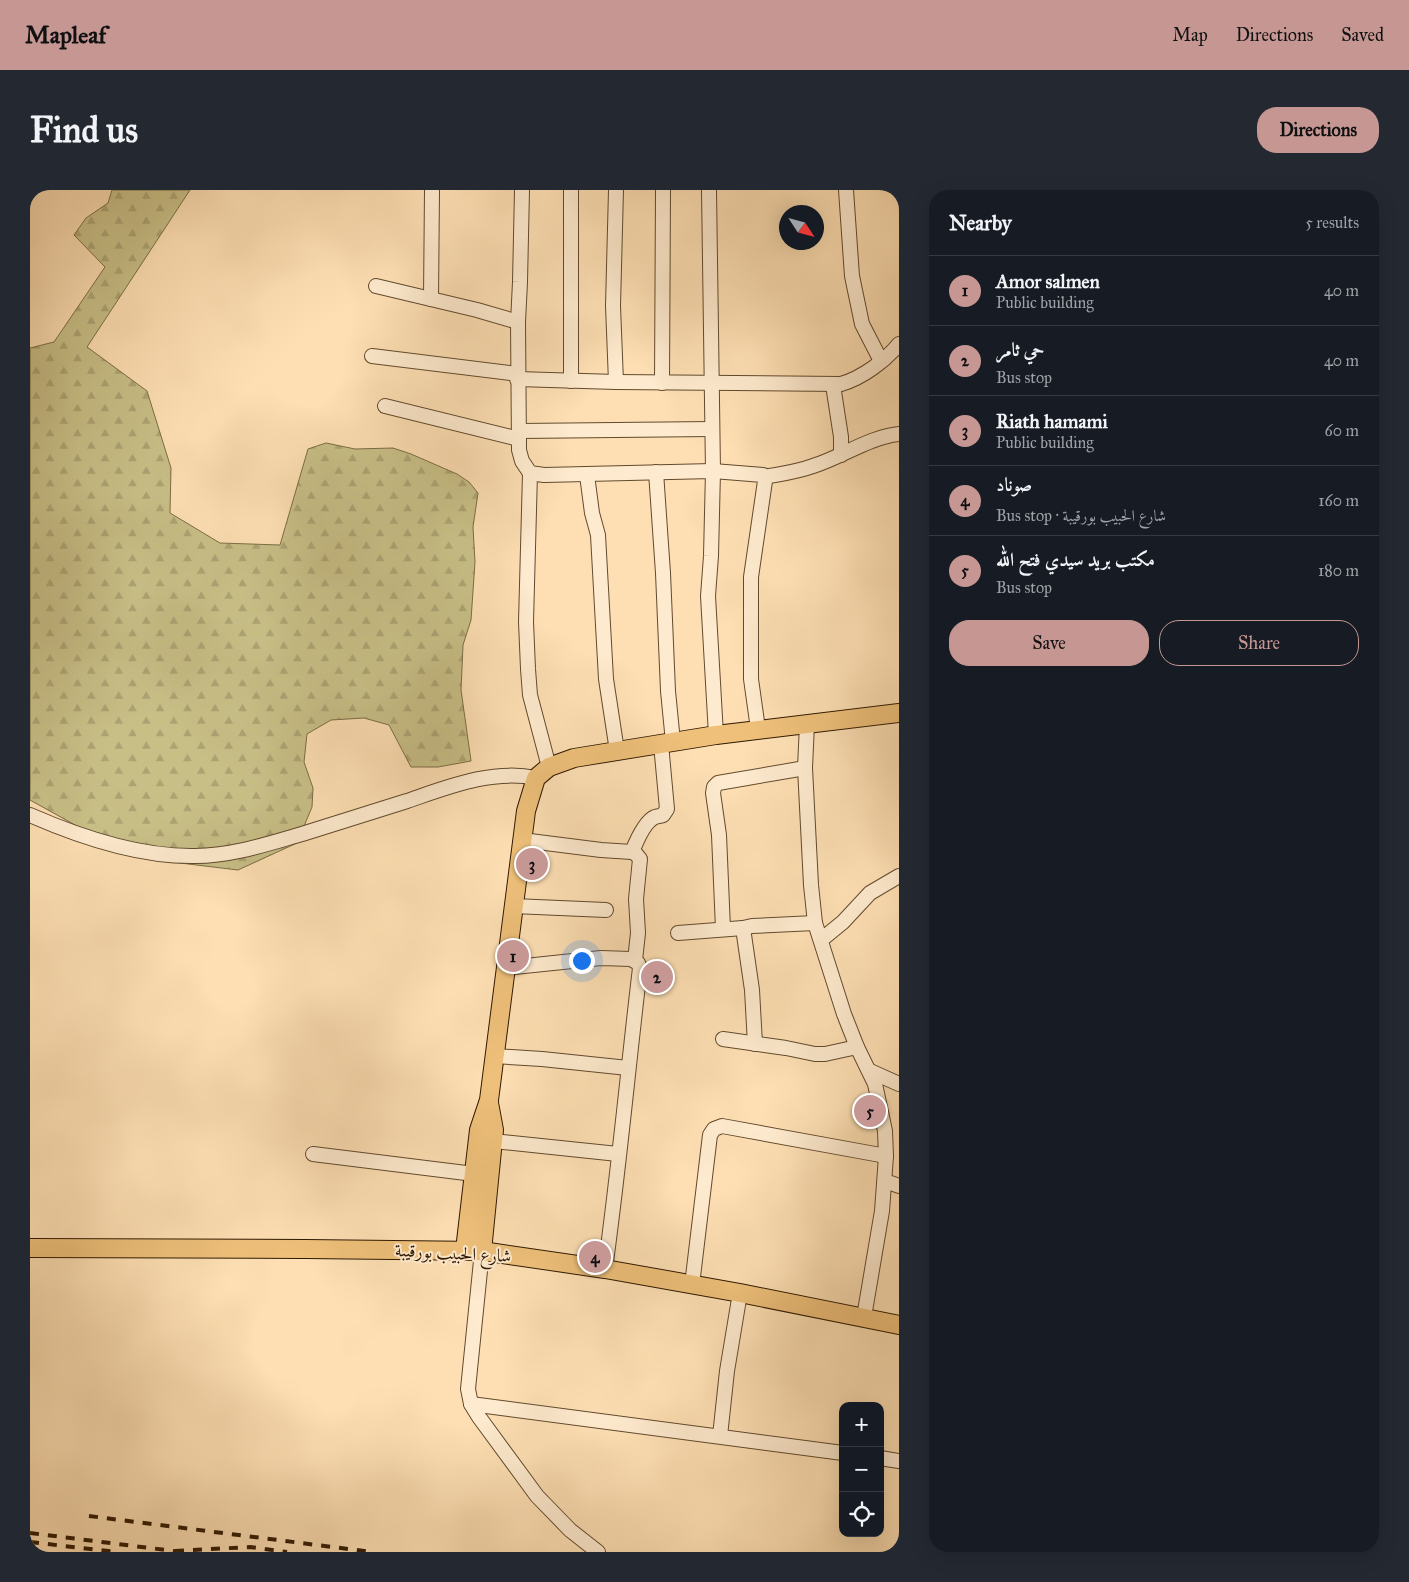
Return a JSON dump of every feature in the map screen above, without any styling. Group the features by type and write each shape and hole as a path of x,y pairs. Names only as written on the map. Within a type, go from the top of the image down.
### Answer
{"main road":[{"path":"474,1250 474,1174 479,1130 488,1100 526,811 542,773 574,758 716,735 899,713"},
{"path":"474,1250 493,1141 494,1130 488,1100"},
{"name":"شارع الحبيب بورقيبة","path":"30,1248 474,1250 605,1269 740,1293 899,1325"}],"street":[{"path":"431,299 432,190"},
{"path":"30,815 96,841 157,854 202,856 246,850 466,782 497,776 542,773 530,695 526,622 530,473 522,461 519,435 518,322 522,190"},
{"path":"571,190 571,381"},
{"path":"616,190 613,306 616,382"},
{"path":"662,383 663,190"},
{"path":"709,190 712,471 711,556 708,596 716,735"},
{"path":"846,190 852,276 862,324 880,361"},
{"path":"376,286 518,322"},
{"path":"372,356 518,376 571,381 833,385 850,382 880,361 899,344"},
{"path":"833,385 841,437 841,455"},
{"path":"385,406 519,435 712,429"},
{"path":"530,473 544,475 587,475 712,471 762,474 764,477 812,467 877,439 899,434"},
{"path":"632,852 636,841 645,828 654,817 663,814 667,809 668,691 656,472"},
{"path":"587,475 592,513 598,535 606,679 617,751"},
{"path":"758,730 751,679 750,577 765,481 764,477"},
{"path":"807,724 805,768 811,885 815,923 844,1014 878,1093 885,1131 886,1156 880,1220 864,1317"},
{"path":"723,930 719,835 713,793 714,787 718,783 805,768"},
{"path":"522,840 636,854 640,859 636,899 638,933 635,960"},
{"path":"820,940 843,922 870,893 899,876"},
{"path":"513,906 606,910"},
{"path":"678,933 752,926 815,923"},
{"path":"743,928 752,990 755,1044"},
{"path":"505,968 601,958 635,960 640,968 605,1269"},
{"path":"722,1039 814,1054 825,1054 857,1047"},
{"path":"494,1056 550,1059 628,1068"},
{"path":"870,1071 899,1084"},
{"path":"692,1285 710,1135 714,1128 722,1126 886,1156"},
{"path":"493,1141 618,1154"},
{"path":"313,1154 474,1174"},
{"path":"884,1181 899,1186"},
{"path":"474,1250 468,1389 472,1404 497,1444 537,1496 570,1530 598,1552"},
{"path":"720,1436 740,1293"},
{"path":"472,1404 839,1452"},
{"path":"884,1458 899,1460"}],"green space":[{"path":"112,190 190,190 87,347 147,391 171,468 170,513 220,543 280,545 308,449 326,443 355,449 393,448 457,474 469,482 478,493 473,527 475,562 471,620 463,645 461,690 471,761 438,767 411,767 389,725 364,718 331,720 307,734 304,762 313,788 312,807 297,843 238,870 147,859 84,830 30,800 30,348 54,342 105,267 74,235 86,218 108,203"}],"railway":[{"path":"89,1516 372,1552"},
{"path":"30,1533 182,1552"},
{"path":"30,1542 116,1552"},
{"path":"175,1551 250,1547 287,1552"}],"place":[{"name":"Riath hamami","path":"532,864"},
{"name":"Amor salmen","path":"513,956"},
{"name":"حي ثامر","path":"657,977"},
{"name":"مكتب بريد سيدي فتح الله","path":"870,1111"},
{"name":"صوناد","path":"595,1257"}]}
